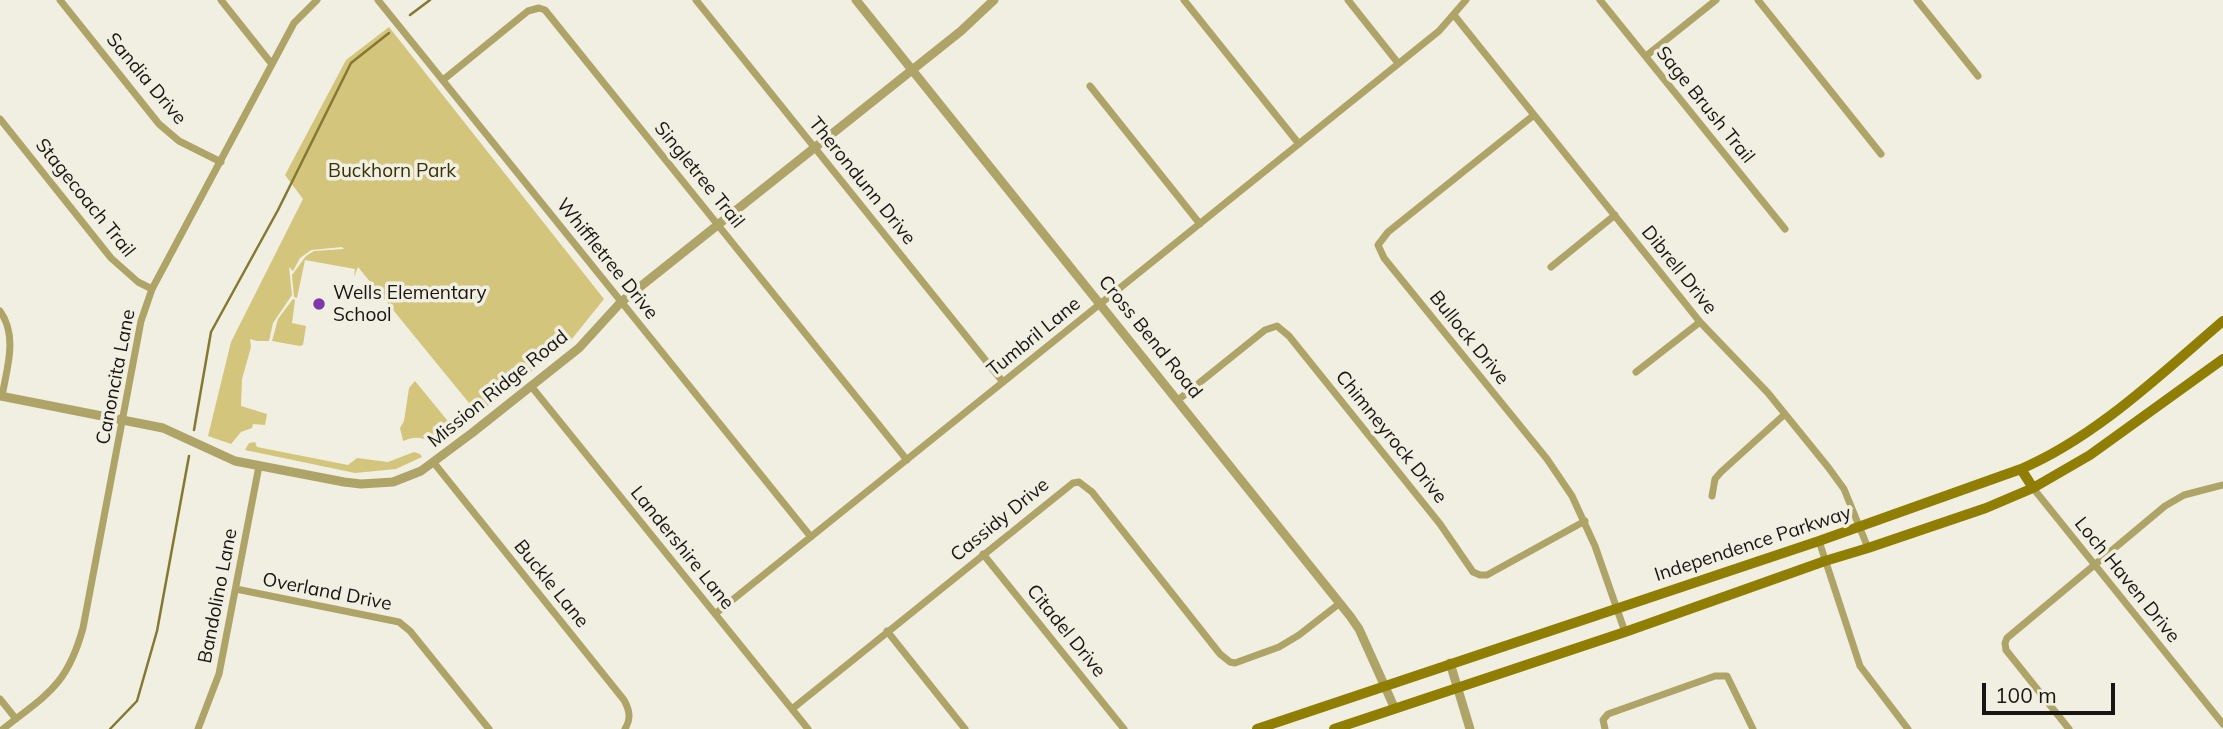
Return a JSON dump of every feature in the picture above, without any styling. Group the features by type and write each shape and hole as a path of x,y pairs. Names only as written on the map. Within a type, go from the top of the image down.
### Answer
{"main road":[{"name":"Independence Parkway","path":"1257,729 1819,541 2021,469 2050,456 2077,439 2136,395 2223,321"},
{"name":"Independence Parkway","path":"1334,729 1986,508 2033,488 2090,455 2223,359"},
{"path":"2021,469 2033,488"}],"street":[{"name":"Sandia Drive","path":"60,0 159,124 179,141 221,162"},
{"path":"221,0 271,63"},
{"name":"Canoncita Lane","path":"3,729 60,683 74,656 83,628 141,321 152,289 271,63 294,23 317,0"},
{"name":"Whiffletree Drive","path":"379,0 811,537"},
{"name":"Therondunn Drive","path":"696,0 1003,382"},
{"name":"Cross Bend Road","path":"856,0 1340,603 1359,629 1395,709"},
{"name":"Mission Ridge Road","path":"1,396 163,428 234,461 344,482 379,484 406,478 434,463 579,348 621,302 961,31 994,0"},
{"path":"1184,0 1299,144"},
{"path":"1348,0 1398,63"},
{"name":"Tumbril Lane","path":"715,614 1439,30 1466,0"},
{"name":"Sage Brush Trail","path":"1600,0 1785,229"},
{"path":"1646,56 1716,0"},
{"path":"1758,0 1881,154"},
{"path":"1917,0 1978,76"},
{"name":"Singletree Trail","path":"443,80 528,11 538,8 545,10 906,460"},
{"name":"Dibrell Drive","path":"1454,15 1700,322 1785,414 1844,489 1868,548"},
{"path":"1090,86 1200,224"},
{"name":"Bullock Drive","path":"1534,115 1388,232 1378,245 1384,258 1546,459 1572,496 1585,521 1625,632"},
{"name":"Stagecoach Trail","path":"0,119 111,258 124,271 152,289"},
{"path":"1551,267 1615,215"},
{"path":"0,311 10,331 11,344 1,396"},
{"path":"1636,372 1700,322"},
{"name":"Chimneyrock Drive","path":"1178,400 1265,330 1277,327 1289,336 1373,440 1440,524 1474,572 1487,575 1585,521"},
{"name":"Landershire Lane","path":"531,386 808,729"},
{"path":"1712,496 1715,479 1721,472 1785,414"},
{"name":"Buckle Lane","path":"434,463 624,700 629,710 625,729"},
{"name":"Bandolino Lane","path":"198,729 219,674 259,466"},
{"name":"Cassidy Drive","path":"792,709 1068,485 1079,482 1093,492 1220,654 1230,662 1240,662 1291,641 1340,603"},
{"name":"Loch Haven Drive","path":"2033,488 2223,724"},
{"path":"2069,729 2006,650 2006,641 2165,506 2184,495 2222,488"},
{"path":"1819,541 1860,666 1908,729"},
{"name":"Citadel Drive","path":"983,554 1124,729"},
{"name":"Overland Drive","path":"236,589 399,622 410,631 489,729"},
{"path":"887,631 965,729"},
{"path":"1450,663 1470,729"},
{"path":"1605,729 1603,720 1608,714 1715,677 1727,676 1753,729"},
{"path":"0,699 16,719"}],"green space":[{"name":"Buckhorn Park","path":"389,27 604,299 571,340 478,414 358,267 354,277 355,269 305,260 297,298 294,297 292,275 306,256 314,251 344,249 311,250 300,258 293,271 289,267 292,295 273,323 269,341 250,339 251,347 242,379 241,406 267,414 265,425 253,424 252,428 241,432 231,444 208,436 231,342 303,199 285,175 346,60"},
{"path":"293,299 292,323 306,326 303,345 300,346 272,341 278,319"},
{"path":"415,381 456,431 435,447 420,438 403,441 400,428 404,421 409,388"},
{"path":"255,442 257,447 348,465 357,458 388,462 414,452 422,457 396,469 355,473 245,450 249,443"}],"waterway":[{"path":"410,15 430,0"},
{"path":"194,430 211,332 278,210 351,63 389,33"},
{"path":"110,729 137,701 157,631 189,456"}],"place":[{"name":"Wells Elementary School","path":"319,304"}]}
